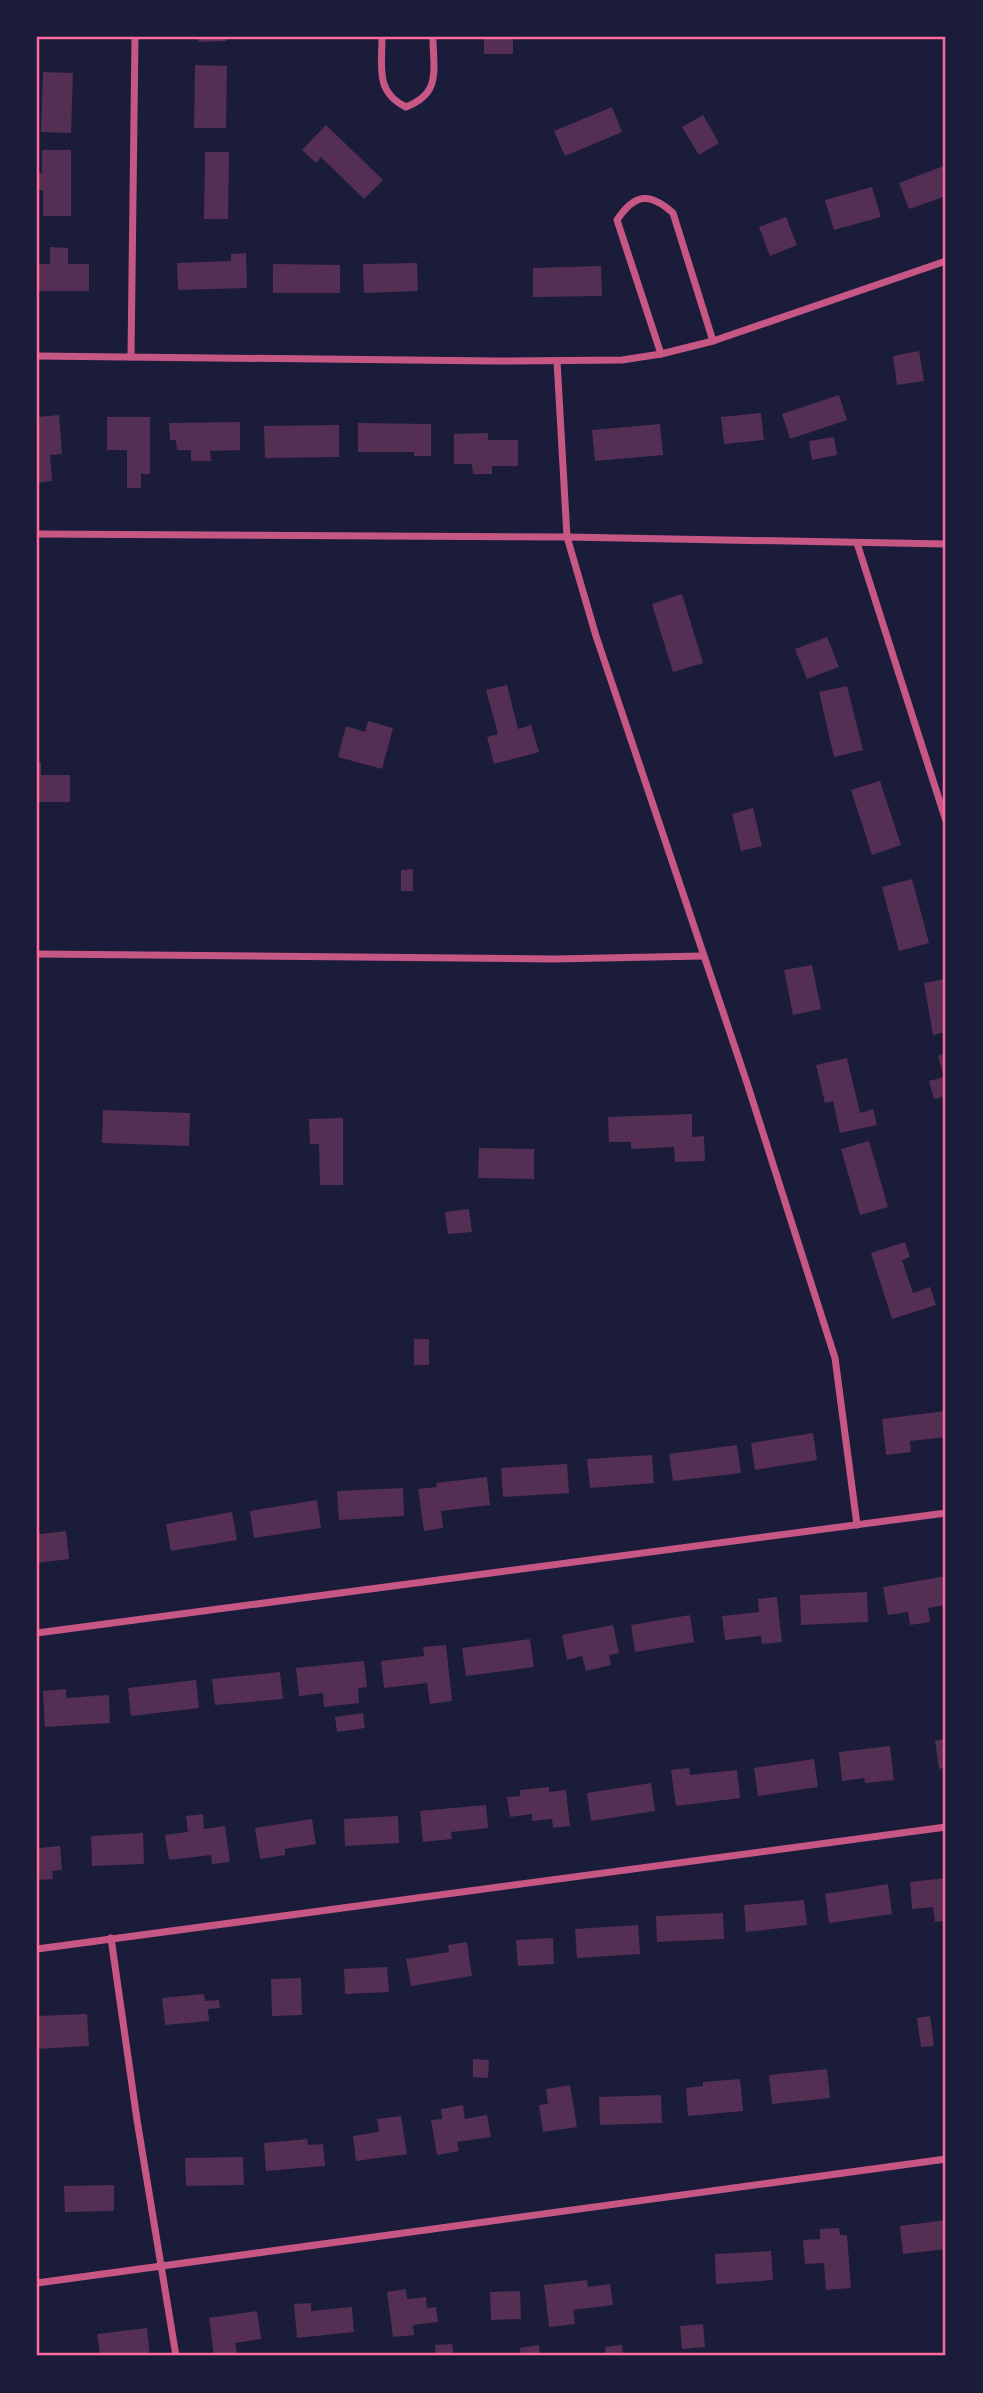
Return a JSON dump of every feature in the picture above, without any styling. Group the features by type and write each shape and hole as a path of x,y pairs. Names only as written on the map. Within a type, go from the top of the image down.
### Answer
{"street":[{"path":"131,357 135,37"},
{"path":"382,37 382,81 392,100 406,107 423,100 433,87 433,37"},
{"path":"662,354 617,220 629,204 646,198 659,200 673,213 713,341"},
{"path":"37,356 622,360 662,354 713,341 946,261"},
{"path":"557,361 567,537 596,636 835,1358 858,1525"},
{"path":"37,534 567,537 946,544"},
{"path":"857,543 946,821"},
{"path":"37,954 554,959 703,956"},
{"path":"37,1633 946,1513"},
{"path":"37,1949 946,1827"},
{"path":"111,1938 176,2356"},
{"path":"37,2283 946,2159"}],"building":[{"path":"198,37 226,37 226,41 199,42"},
{"path":"484,37 513,37 513,54 484,54"},
{"path":"195,65 227,66 226,128 194,128"},
{"path":"43,72 73,73 71,133 41,132"},
{"path":"612,107 622,132 565,156 554,131"},
{"path":"703,115 719,143 699,155 682,127"},
{"path":"326,125 383,180 364,199 321,157 316,163 302,150"},
{"path":"42,150 71,150 71,216 43,216 43,190 37,190 37,173 42,173"},
{"path":"205,152 229,152 228,219 204,219"},
{"path":"946,165 946,196 909,209 899,183"},
{"path":"872,187 881,217 834,230 825,200"},
{"path":"786,217 797,245 770,256 759,227"},
{"path":"50,247 68,248 68,264 89,264 89,291 37,291 37,264 50,264"},
{"path":"246,253 247,288 178,290 177,263 231,261 231,254"},
{"path":"417,263 418,291 364,293 363,264"},
{"path":"273,264 340,265 340,293 273,293"},
{"path":"601,266 602,296 533,297 533,268"},
{"path":"919,351 924,381 897,385 893,356"},
{"path":"839,395 847,420 790,439 782,414"},
{"path":"761,413 764,440 724,444 721,417"},
{"path":"59,415 62,454 50,455 52,481 37,483 37,417"},
{"path":"107,417 150,417 150,474 141,474 141,488 127,488 127,450 107,450"},
{"path":"240,422 240,450 210,451 211,461 191,461 191,450 177,450 176,440 170,440 169,423"},
{"path":"358,423 431,424 431,456 414,456 414,452 358,452"},
{"path":"660,424 663,455 595,461 592,430"},
{"path":"339,425 339,457 265,458 264,426"},
{"path":"488,433 488,440 518,440 518,466 492,466 492,474 473,474 472,464 454,464 454,434"},
{"path":"834,437 837,455 812,460 809,441"},
{"path":"682,594 703,663 673,672 652,604"},
{"path":"827,637 839,667 807,679 795,649"},
{"path":"507,685 518,729 531,725 539,752 494,764 487,737 498,734 486,690"},
{"path":"847,686 863,750 834,757 819,692"},
{"path":"368,721 393,728 382,769 338,757 346,726 365,732"},
{"path":"37,762 41,762 41,775 70,775 70,802 37,802"},
{"path":"880,781 901,845 872,855 851,790"},
{"path":"753,808 762,846 741,851 732,814"},
{"path":"413,869 413,891 401,891 401,870"},
{"path":"912,879 929,943 899,951 882,887"},
{"path":"812,965 821,1009 793,1015 784,970"},
{"path":"946,979 946,1032 933,1035 924,983"},
{"path":"946,1053 946,1096 934,1099 929,1081 944,1077 938,1056"},
{"path":"847,1058 860,1113 873,1109 877,1125 840,1133 833,1101 825,1103 816,1065"},
{"path":"103,1110 190,1113 189,1146 102,1143"},
{"path":"692,1114 692,1137 704,1136 705,1161 675,1162 674,1147 631,1149 631,1142 609,1142 608,1117"},
{"path":"343,1118 343,1185 320,1185 319,1144 310,1144 309,1119"},
{"path":"869,1141 888,1207 860,1215 841,1149"},
{"path":"479,1148 534,1149 534,1179 478,1178"},
{"path":"469,1209 472,1232 448,1234 445,1212"},
{"path":"905,1242 910,1257 902,1260 913,1293 930,1287 936,1305 892,1319 871,1253"},
{"path":"414,1339 429,1339 429,1365 414,1365"},
{"path":"945,1411 946,1437 910,1441 911,1452 886,1455 882,1419"},
{"path":"813,1433 817,1460 755,1470 751,1443"},
{"path":"737,1445 741,1473 673,1481 669,1454"},
{"path":"652,1455 654,1483 590,1488 587,1459"},
{"path":"567,1464 569,1493 503,1497 501,1468"},
{"path":"487,1477 490,1505 441,1511 443,1528 424,1531 418,1489 437,1487 436,1483"},
{"path":"403,1488 404,1516 339,1520 337,1491"},
{"path":"317,1500 321,1528 254,1538 250,1511"},
{"path":"232,1512 237,1540 171,1551 166,1524"},
{"path":"37,1524 40,1534 66,1531 69,1559 37,1563"},
{"path":"946,1576 946,1605 928,1608 930,1622 910,1625 908,1612 888,1615 883,1587"},
{"path":"867,1592 868,1622 801,1625 800,1595"},
{"path":"777,1597 782,1642 762,1644 761,1636 725,1640 722,1616 759,1612 758,1599"},
{"path":"690,1615 694,1642 635,1652 631,1625"},
{"path":"613,1625 619,1653 609,1655 611,1665 586,1671 582,1656 567,1660 562,1635"},
{"path":"530,1639 534,1667 466,1676 462,1648"},
{"path":"446,1645 452,1701 430,1704 427,1683 384,1688 381,1661 424,1656 423,1647"},
{"path":"364,1661 367,1687 358,1688 359,1703 324,1707 323,1693 299,1696 296,1668"},
{"path":"280,1672 283,1699 215,1705 212,1679"},
{"path":"196,1680 199,1708 131,1716 128,1688"},
{"path":"66,1689 66,1698 109,1695 110,1723 45,1727 43,1691"},
{"path":"363,1713 365,1728 337,1732 335,1717"},
{"path":"946,1739 946,1767 939,1769 935,1741"},
{"path":"890,1746 894,1780 865,1783 864,1778 842,1781 839,1752"},
{"path":"814,1759 818,1787 758,1796 754,1768"},
{"path":"689,1768 690,1775 737,1770 740,1798 676,1806 671,1770"},
{"path":"651,1783 655,1811 591,1821 587,1793"},
{"path":"549,1787 549,1792 566,1790 570,1826 553,1828 552,1819 532,1821 532,1814 510,1817 507,1797 520,1796 520,1790"},
{"path":"486,1805 488,1828 451,1832 452,1839 423,1842 420,1811"},
{"path":"203,1814 204,1829 225,1826 230,1862 212,1864 211,1855 169,1860 165,1835 188,1832 186,1816"},
{"path":"398,1816 399,1843 345,1846 344,1819"},
{"path":"312,1819 316,1844 285,1849 285,1855 260,1859 255,1828"},
{"path":"143,1833 144,1864 92,1866 91,1836"},
{"path":"37,1841 39,1848 60,1846 62,1870 52,1871 53,1879 37,1880"},
{"path":"946,1878 946,1921 935,1922 933,1907 912,1909 910,1882"},
{"path":"888,1884 892,1914 829,1923 825,1894"},
{"path":"804,1900 807,1925 746,1932 744,1905"},
{"path":"723,1913 724,1939 657,1942 656,1916"},
{"path":"638,1925 640,1954 577,1958 575,1929"},
{"path":"553,1938 554,1964 518,1966 516,1940"},
{"path":"467,1942 472,1976 411,1986 406,1959 449,1952 448,1945"},
{"path":"387,1967 389,1992 345,1994 344,1969"},
{"path":"301,1978 302,2015 272,2016 271,1979"},
{"path":"204,1994 205,2001 219,2000 220,2008 208,2009 209,2021 165,2025 162,1998"},
{"path":"87,2014 89,2046 37,2049 37,2016"},
{"path":"930,2016 934,2046 921,2047 917,2018"},
{"path":"473,2059 489,2060 488,2078 473,2077"},
{"path":"827,2069 830,2098 772,2104 769,2075"},
{"path":"740,2079 743,2111 688,2116 686,2088 703,2086 703,2082"},
{"path":"570,2085 577,2127 543,2132 539,2105 548,2104 546,2089"},
{"path":"661,2095 662,2123 600,2125 599,2097"},
{"path":"463,2105 465,2119 487,2115 491,2137 457,2142 459,2151 437,2155 431,2120 442,2119 441,2109"},
{"path":"401,2116 407,2154 356,2161 353,2136 379,2132 377,2119"},
{"path":"307,2139 308,2145 323,2144 325,2166 266,2171 264,2143"},
{"path":"243,2157 244,2185 186,2186 185,2158"},
{"path":"114,2185 114,2211 65,2212 64,2186"},
{"path":"946,2220 946,2249 903,2254 900,2226"},
{"path":"839,2228 840,2235 847,2235 851,2288 826,2290 824,2263 805,2264 803,2240 820,2239 820,2229"},
{"path":"771,2251 773,2280 716,2284 715,2254"},
{"path":"587,2280 588,2287 610,2284 613,2305 573,2310 575,2324 549,2327 544,2285"},
{"path":"406,2289 407,2299 426,2297 427,2308 436,2307 438,2322 413,2325 414,2335 393,2337 387,2292"},
{"path":"520,2291 521,2319 491,2320 490,2292"},
{"path":"311,2303 311,2311 352,2307 354,2332 297,2338 294,2304"},
{"path":"257,2311 261,2339 235,2343 237,2353 214,2356 209,2318"},
{"path":"703,2324 705,2347 682,2349 680,2326"},
{"path":"147,2328 150,2356 100,2356 97,2334"},
{"path":"452,2344 454,2356 436,2356 435,2345"},
{"path":"539,2345 540,2356 521,2356 520,2348"},
{"path":"622,2345 623,2356 606,2356 605,2347"}]}
